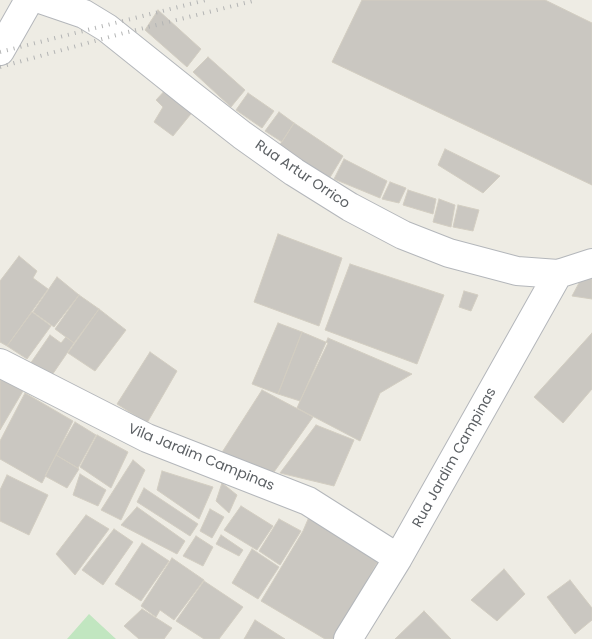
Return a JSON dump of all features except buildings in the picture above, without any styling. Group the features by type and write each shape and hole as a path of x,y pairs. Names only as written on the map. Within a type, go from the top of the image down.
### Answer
{"street":[{"path":"0,51 28,0"},
{"name":"Rua Artur Orrico","path":"43,0 84,14 107,28 242,135 294,172 350,208 403,235 449,253 517,271 558,274 592,263"},
{"name":"Rua Jardim Campinas","path":"348,639 398,558 558,274"},
{"name":"Vila Jardim Campinas","path":"0,363 147,438 308,501 398,558"}],"green space":[{"path":"89,614 116,639 67,639"}],"railway":[{"path":"0,52 206,0"},
{"path":"0,67 124,33 257,0"}]}
